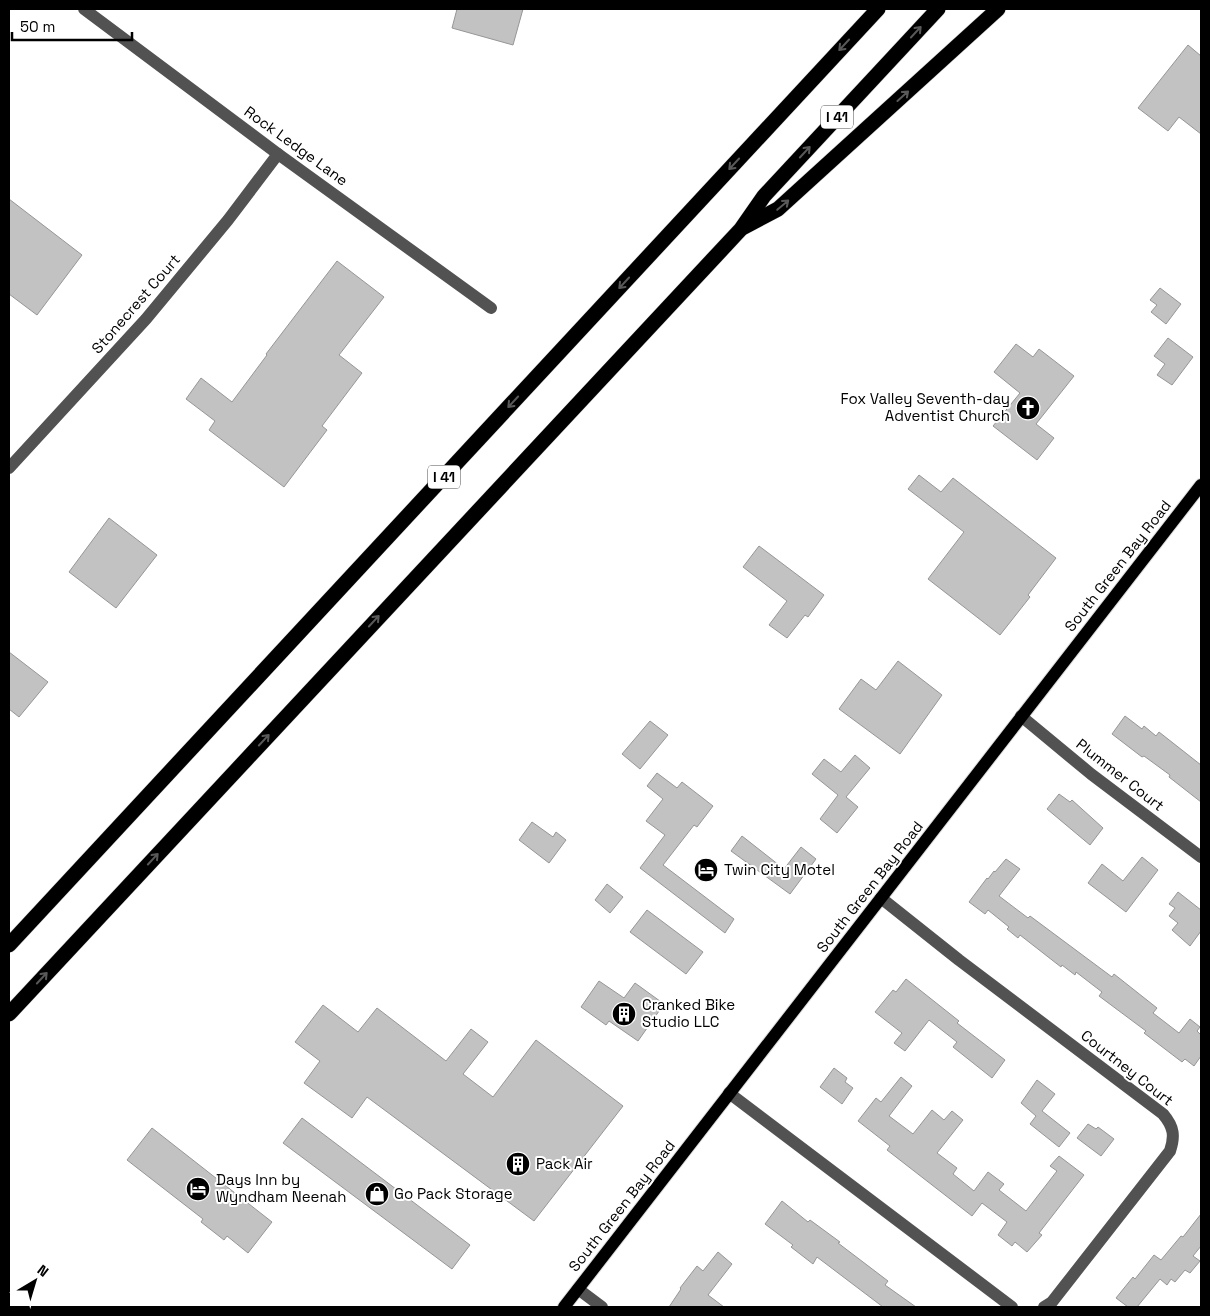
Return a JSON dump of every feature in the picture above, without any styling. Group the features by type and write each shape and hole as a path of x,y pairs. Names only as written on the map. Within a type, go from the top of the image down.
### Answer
{"highway":[{"name":"I 41","path":"9,945 878,9"},
{"name":"I 41","path":"9,1014 741,229 764,196 938,9"},
{"path":"741,229 778,209 998,9"}],"main road":[{"name":"South Green Bay Road","path":"564,1307 1201,485"}],"street":[{"name":"Rock Ledge Lane","path":"84,9 278,154 491,308"},
{"name":"Stonecrest Court","path":"9,468 146,320 228,220 278,154"},
{"name":"Plummer Court","path":"1021,716 1091,774 1201,857"},
{"name":"Courtney Court","path":"881,898 959,960 1163,1114 1170,1123 1174,1140 1170,1151 1052,1302 1044,1307"},
{"path":"729,1093 1012,1307"},
{"path":"578,1289 602,1307"}],"building":[{"path":"457,9 523,9 513,45 452,28"},
{"path":"1188,45 1201,56 1201,134 1179,117 1168,131 1138,108"},
{"path":"9,199 82,255 37,315 9,294"},
{"path":"337,261 384,297 339,355 362,373 322,426 327,430 284,487 209,430 215,421 186,399 201,378 232,402"},
{"path":"1160,288 1181,304 1166,324 1151,312 1157,305 1150,300"},
{"path":"1168,338 1193,357 1172,385 1157,375 1165,364 1154,356"},
{"name":"Fox Valley Seventh-day Adventist Church","path":"1016,344 1033,357 1039,349 1074,376 1036,424 1054,438 1037,460 993,426 1020,393 994,372"},
{"path":"919,475 941,492 953,478 1056,558 1028,595 1030,597 1000,635 928,579 964,532 908,489"},
{"path":"109,518 157,555 116,608 69,572"},
{"path":"759,546 824,595 808,617 805,615 787,638 769,625 787,601 743,567"},
{"path":"9,652 48,682 19,717 9,709"},
{"path":"898,661 942,695 900,754 839,709 861,679 876,690"},
{"path":"1125,716 1142,729 1144,726 1156,736 1159,732 1201,765 1201,802 1169,777 1170,775 1112,734"},
{"path":"650,721 668,735 640,769 622,754"},
{"path":"855,755 870,768 846,797 858,807 837,833 820,819 838,795 812,774 824,759 841,772"},
{"path":"657,773 677,788 682,782 713,806 697,827 694,825 663,865 734,919 725,933 640,868 665,835 646,821 663,799 647,786"},
{"path":"1059,794 1070,802 1072,800 1103,828 1090,845 1047,809"},
{"path":"532,822 553,837 556,832 566,840 549,863 519,840"},
{"path":"742,836 784,869 801,847 816,859 790,894 731,851"},
{"path":"1142,857 1158,870 1126,912 1088,883 1102,864 1123,881"},
{"path":"1006,859 1020,869 999,896 1028,918 1030,916 1112,977 1114,974 1157,1008 1153,1013 1179,1033 1190,1019 1200,1027 1197,1031 1201,1035 1201,1056 1194,1066 1185,1059 1182,1062 1144,1033 1146,1031 1099,996 1102,992 1076,972 1075,975 1062,965 1061,967 1020,935 1018,938 1007,929 1009,927 988,910 985,914 969,902 987,878"},
{"path":"607,884 623,897 610,913 595,900"},
{"path":"1178,892 1201,910 1201,931 1190,946 1172,930 1178,923 1169,916 1175,908 1169,904"},
{"path":"647,910 703,952 686,974 630,932"},
{"path":"906,979 959,1021 957,1023 1005,1060 992,1078 953,1047 957,1042 929,1020 905,1051 894,1043 902,1033 875,1012 893,990 896,992"},
{"name":"Cranked Bike Studio LLC","path":"599,981 624,998 635,983 664,1004 638,1041 609,1021 606,1025 581,1007"},
{"name":"Pack Air","path":"323,1005 358,1032 377,1008 446,1061 471,1029 488,1042 463,1074 493,1097 536,1040 623,1106 534,1221 367,1097 352,1118 304,1083 320,1061 295,1042"},
{"path":"834,1068 847,1078 845,1082 853,1088 842,1104 820,1087"},
{"path":"901,1077 912,1086 889,1116 913,1134 932,1110 944,1120 952,1111 963,1120 937,1153 957,1168 953,1174 974,1191 988,1172 1004,1184 999,1190 1026,1211 1057,1171 1050,1166 1059,1156 1084,1175 1039,1233 1042,1235 1027,1252 1015,1242 1012,1246 998,1235 1007,1222 982,1203 972,1216 887,1150 890,1146 858,1121 876,1098 881,1102"},
{"path":"1037,1080 1055,1094 1042,1111 1070,1133 1059,1147 1030,1124 1036,1116 1021,1103"},
{"name":"Go Pack Storage","path":"302,1118 470,1245 452,1269 283,1143"},
{"path":"1088,1124 1096,1129 1098,1127 1114,1139 1101,1156 1077,1138"},
{"name":"Days Inn by Wyndham Neenah","path":"152,1128 272,1222 248,1253 227,1236 224,1240 201,1222 203,1219 127,1160"},
{"path":"782,1201 808,1222 810,1220 840,1242 838,1243 888,1281 885,1285 916,1307 883,1307 817,1257 813,1264 791,1247 793,1245 765,1224"},
{"path":"1201,1214 1201,1246 1193,1256 1200,1261 1190,1273 1185,1270 1175,1282 1171,1279 1167,1285 1160,1279 1137,1307 1128,1307 1116,1298 1133,1277 1135,1279 1154,1255 1161,1260 1181,1236 1183,1237"},
{"path":"718,1252 732,1264 708,1295 724,1307 669,1307 680,1288 697,1266 703,1271"}],"place":[{"name":"Fox Valley Seventh-day Adventist Church","path":"1028,408"},
{"name":"Twin City Motel","path":"706,870"},
{"name":"Cranked Bike Studio LLC","path":"624,1014"},
{"name":"Pack Air","path":"518,1164"},
{"name":"Days Inn by Wyndham Neenah","path":"198,1189"},
{"name":"Go Pack Storage","path":"377,1194"}]}
